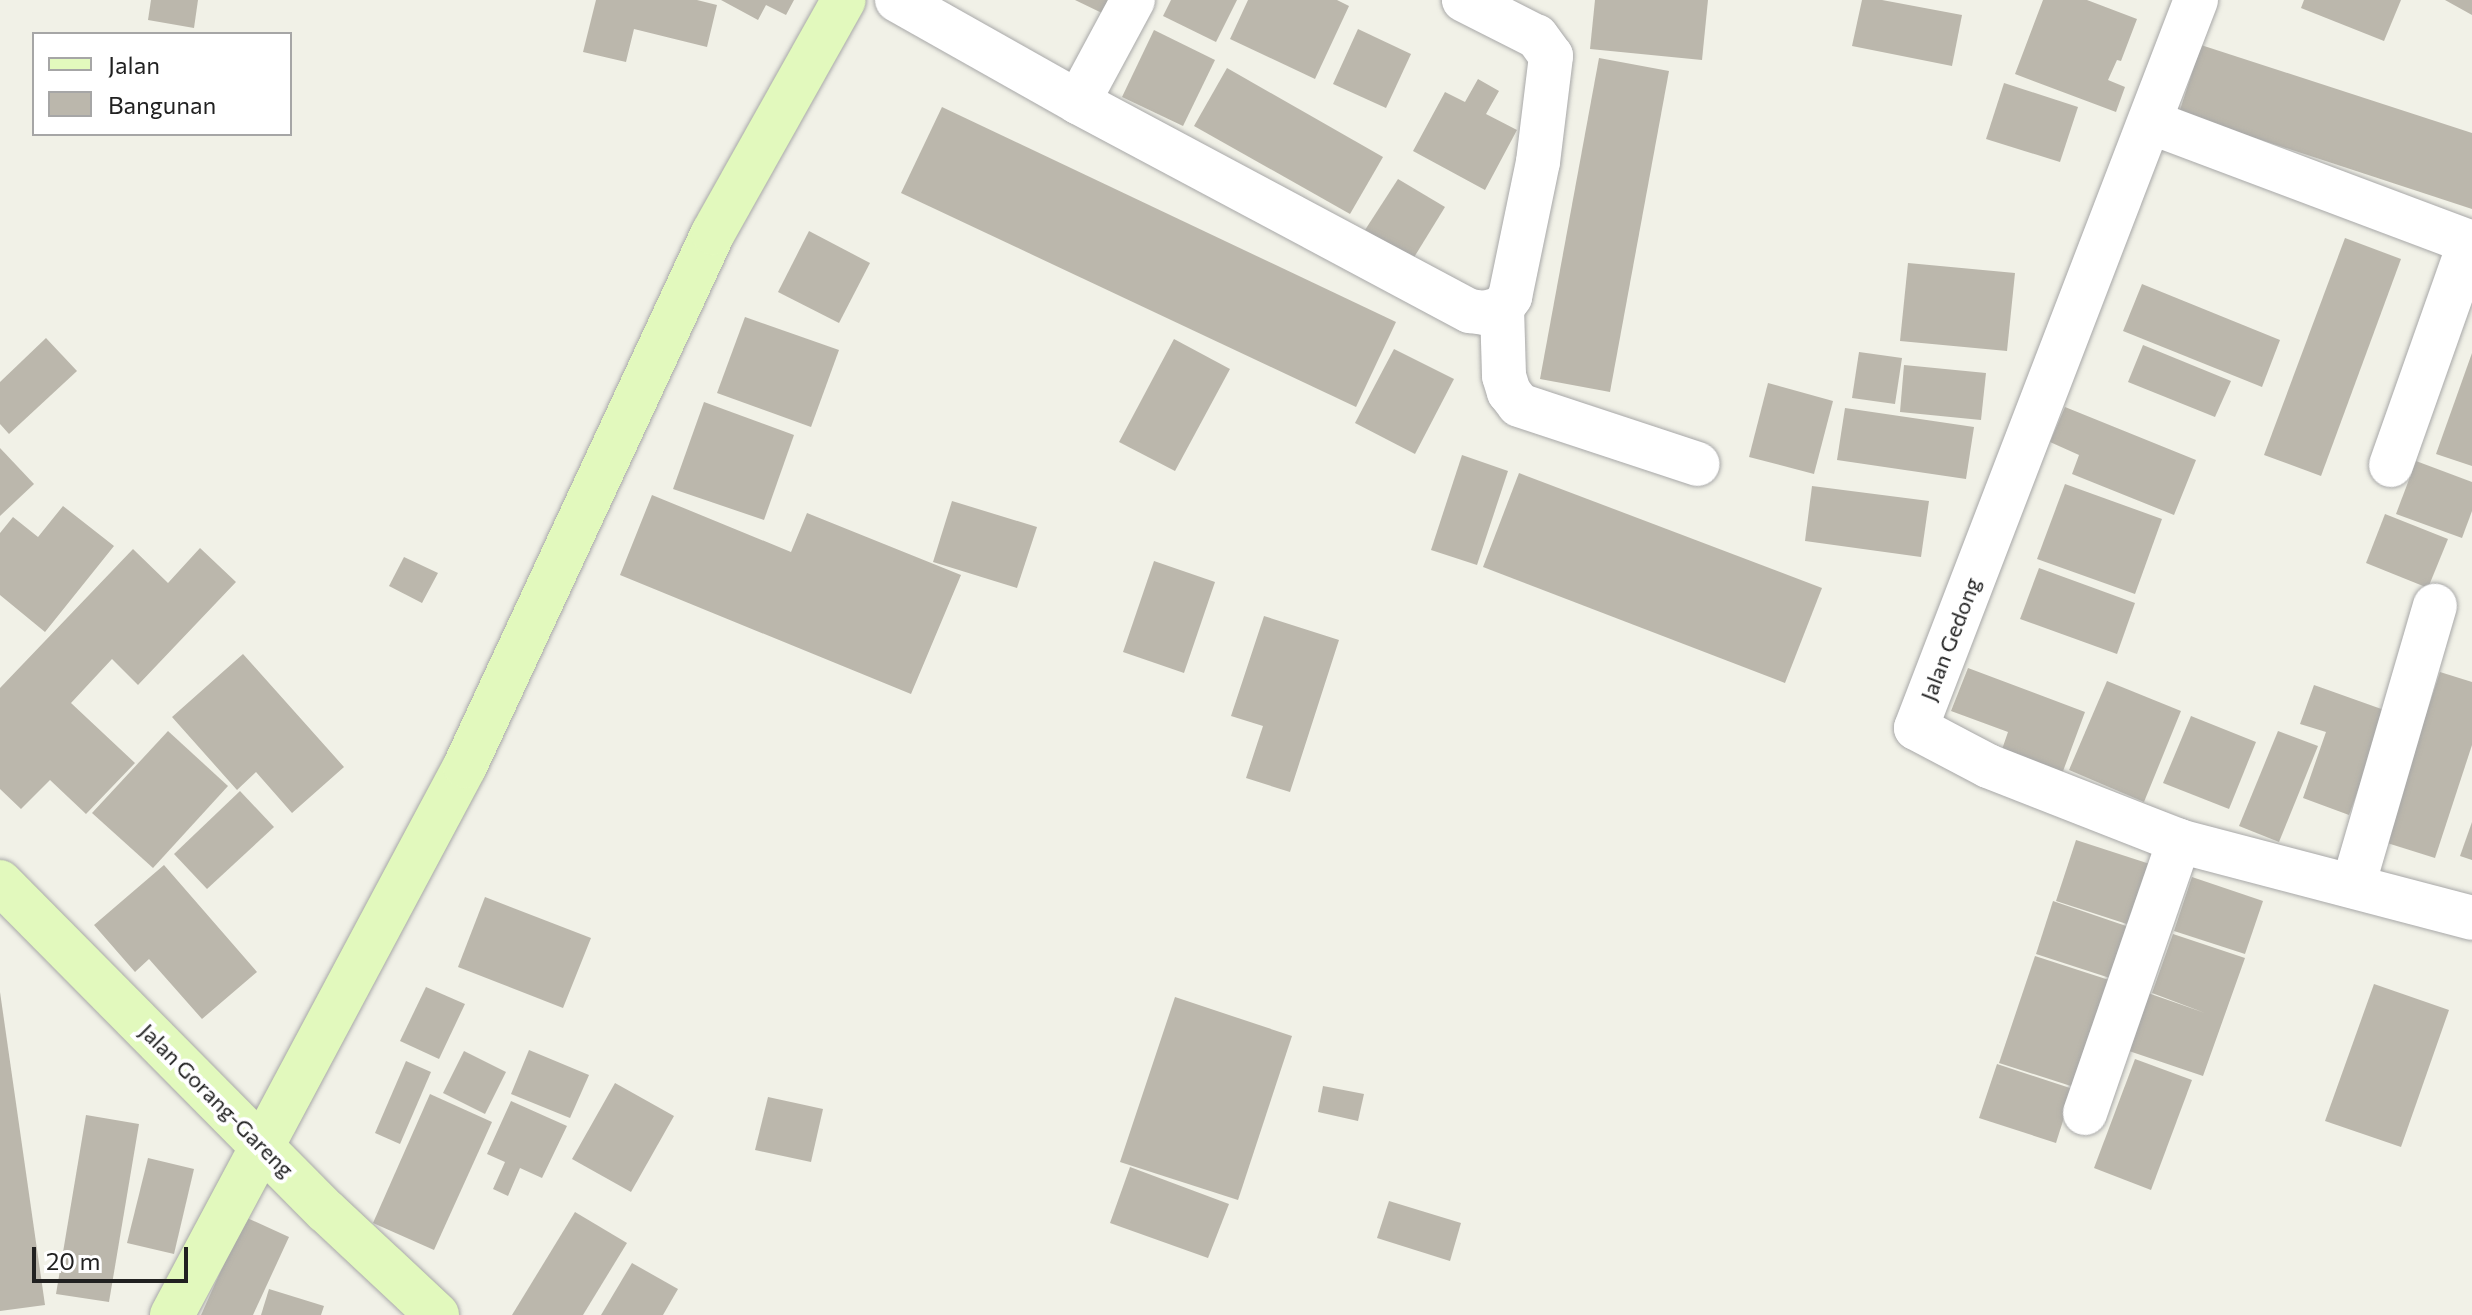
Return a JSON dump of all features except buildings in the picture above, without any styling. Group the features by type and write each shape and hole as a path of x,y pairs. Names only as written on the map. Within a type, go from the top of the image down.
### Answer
{"street":[{"path":"172,1315 465,766 713,233 844,0"},
{"path":"897,0 1078,102 1470,311 1485,313 1502,308 1510,297 1538,162 1551,56 1537,37 1464,0"},
{"path":"1078,102 1133,0"},
{"name":"Jalan Gedong","path":"2196,0 1916,728 1988,766 2179,841 2472,918"},
{"path":"2150,122 2471,242 2391,465"},
{"path":"1502,308 1504,376 1509,392 1519,405 1697,464"},
{"path":"2353,886 2435,606"},
{"path":"2085,1113 2179,841"},
{"name":"Jalan Gorang-Gareng","path":"0,882 326,1211 437,1315"}]}
